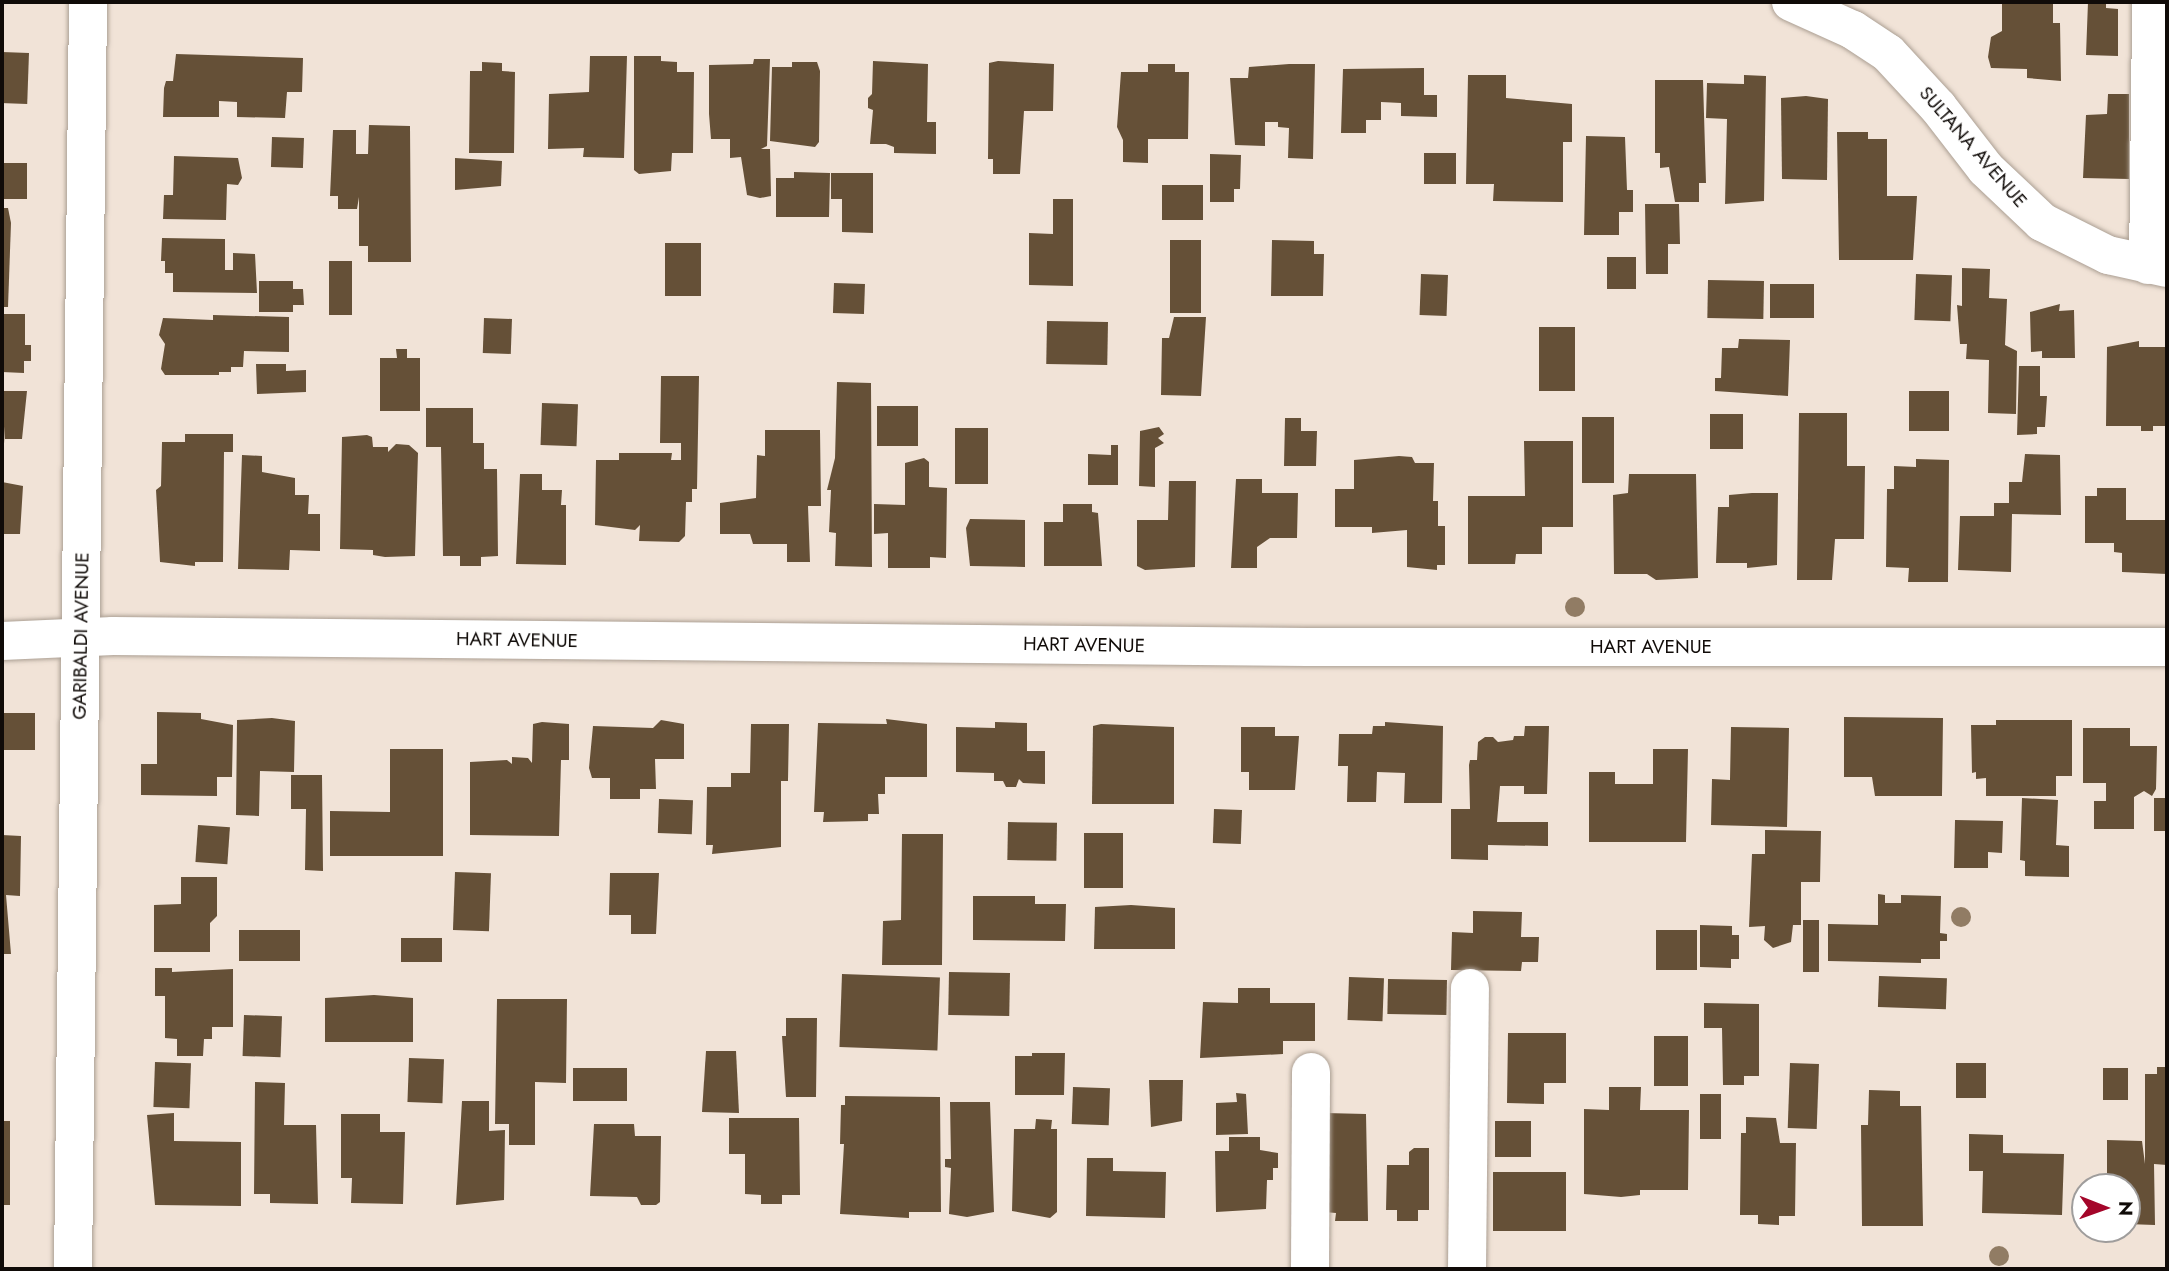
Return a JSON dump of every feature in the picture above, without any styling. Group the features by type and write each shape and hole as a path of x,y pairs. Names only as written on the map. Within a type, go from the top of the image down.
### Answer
{"street":[{"name":"GARIBALDI AVENUE","path":"73,1269 88,2"},
{"name":"SULTANA AVENUE","path":"1791,2 1853,16 1888,53 1986,169 2042,222 2108,255 2158,267"},
{"path":"2151,2 2158,267"},
{"name":"HART AVENUE","path":"2,641 82,638 1346,647 2167,647"},
{"path":"1466,1269 1470,988"},
{"path":"1310,1269 1311,1072"}],"building":[{"path":"2002,2 2053,2 2053,23 2060,23 2061,81 2027,78 2027,69 1991,68 1988,57 1991,37 2002,31"},
{"path":"2088,2 2106,2 2106,8 2118,9 2118,56 2086,55"},
{"path":"2,52 29,53 27,104 2,103"},
{"path":"176,54 303,58 302,92 287,92 285,118 237,117 237,102 219,101 219,117 163,117 164,88 166,81 173,81"},
{"path":"590,56 627,56 624,158 583,157 584,148 548,149 549,94 589,92"},
{"path":"634,56 661,56 661,61 677,62 677,72 694,72 693,153 672,153 671,171 639,174 634,170"},
{"path":"754,59 770,59 767,146 761,149 770,149 771,196 760,198 747,195 741,157 730,158 730,139 711,139 709,114 709,65 753,64"},
{"path":"873,61 928,64 927,122 936,122 936,154 894,153 894,147 886,144 870,144 873,110 868,108 868,98 872,94"},
{"path":"998,61 1054,64 1053,111 1024,111 1020,174 993,174 993,159 988,159 989,63"},
{"path":"482,62 502,63 502,71 515,72 514,153 469,153 470,71 482,71"},
{"path":"792,62 817,62 820,71 819,142 815,147 770,141 772,67 792,67"},
{"path":"1148,64 1175,64 1175,72 1189,72 1188,139 1148,139 1148,163 1123,162 1123,140 1117,127 1121,72 1148,72"},
{"path":"1315,64 1313,159 1288,158 1289,128 1278,127 1278,122 1265,122 1265,146 1235,145 1230,78 1248,78 1249,67"},
{"path":"1424,68 1424,95 1437,95 1437,117 1401,116 1401,103 1381,102 1381,120 1366,120 1366,133 1341,133 1343,69"},
{"path":"1468,75 1506,75 1506,98 1572,104 1572,142 1563,142 1563,202 1493,201 1494,184 1466,184"},
{"path":"1744,75 1766,76 1764,201 1725,204 1727,119 1706,118 1707,83 1744,84"},
{"path":"1655,80 1703,80 1706,183 1699,183 1699,202 1675,202 1669,167 1660,168 1660,153 1655,153"},
{"path":"2108,94 2129,94 2129,179 2083,178 2086,115 2107,114"},
{"path":"1806,96 1828,99 1827,180 1782,179 1781,98"},
{"path":"369,125 410,126 411,262 368,262 368,246 359,246 359,197 357,209 338,209 338,196 330,196 333,130 356,130 356,154 368,154"},
{"path":"1837,132 1868,132 1868,139 1887,139 1887,196 1917,196 1913,260 1839,260"},
{"path":"1586,136 1625,137 1627,190 1633,190 1633,212 1619,212 1619,235 1584,235"},
{"path":"272,137 304,138 303,168 271,167"},
{"path":"1424,153 1456,153 1456,184 1424,184"},
{"path":"1210,154 1241,155 1240,189 1234,189 1234,202 1210,202"},
{"path":"174,156 238,158 242,178 238,185 227,184 226,220 163,219 164,195 173,195"},
{"path":"455,158 502,161 501,186 455,190"},
{"path":"2,163 27,163 27,199 2,199"},
{"path":"794,172 830,173 829,217 776,217 776,178 794,178"},
{"path":"831,173 873,173 873,233 842,232 842,199 831,199"},
{"path":"1162,185 1203,185 1203,220 1162,220"},
{"path":"1053,199 1073,199 1073,286 1029,285 1029,233 1053,234"},
{"path":"1645,204 1679,204 1680,244 1668,244 1668,274 1646,274"},
{"path":"2,208 8,208 11,223 8,307 2,307"},
{"path":"162,238 225,239 225,270 233,270 233,253 255,254 257,293 173,292 173,273 165,273 165,261 161,261"},
{"path":"1170,240 1201,240 1201,313 1170,313"},
{"path":"1272,240 1314,241 1314,254 1324,254 1323,296 1271,296"},
{"path":"665,243 701,243 701,296 665,296"},
{"path":"1607,257 1636,257 1636,289 1607,289"},
{"path":"329,261 352,261 352,315 329,315"},
{"path":"1962,268 1990,269 1989,298 2007,299 2005,345 2017,351 2016,414 1988,413 1989,360 1966,359 1967,344 1960,344 1957,305 1962,306"},
{"path":"1421,274 1448,275 1447,316 1420,315"},
{"path":"1916,274 1952,275 1950,321 1914,320"},
{"path":"1708,280 1764,281 1763,319 1707,318"},
{"path":"259,281 293,281 293,289 303,289 304,305 293,305 293,312 259,312"},
{"path":"834,283 865,284 864,314 833,313"},
{"path":"1770,284 1814,284 1814,318 1770,318"},
{"path":"2060,304 2059,311 2074,310 2075,358 2042,358 2042,351 2031,352 2030,312"},
{"path":"2,314 25,314 25,345 31,345 31,361 24,361 24,373 2,372"},
{"path":"213,315 289,317 289,352 244,351 243,367 231,367 231,372 219,372 219,375 165,375 161,369 165,344 159,335 163,318 213,320"},
{"path":"1174,317 1206,317 1201,396 1161,395 1162,338 1169,338"},
{"path":"484,318 512,319 511,354 483,353"},
{"path":"1047,321 1108,322 1107,365 1046,364"},
{"path":"1539,327 1575,327 1575,391 1539,391"},
{"path":"1739,339 1790,340 1788,396 1715,391 1715,378 1721,378 1722,348 1738,348"},
{"path":"2139,341 2139,347 2167,347 2167,426 2153,426 2153,431 2141,431 2141,426 2106,426 2107,347"},
{"path":"396,349 407,349 407,358 420,358 420,411 380,411 380,358 397,358"},
{"path":"256,364 286,364 286,371 306,370 306,392 257,394"},
{"path":"2019,366 2040,366 2040,396 2047,396 2045,427 2037,427 2037,434 2017,435"},
{"path":"661,376 699,376 697,489 692,489 692,502 686,502 685,536 679,542 639,541 640,525 635,530 595,525 596,460 619,460 619,453 672,453 671,460 681,460 681,443 660,443"},
{"path":"837,382 871,383 872,567 835,566 836,533 829,532 831,490 827,490 835,458"},
{"path":"2,391 27,391 22,439 5,439 5,444"},
{"path":"1909,391 1949,391 1949,431 1909,431"},
{"path":"542,403 578,404 577,446 541,445"},
{"path":"877,406 918,406 918,446 877,446"},
{"path":"426,408 473,408 473,443 484,443 484,469 497,469 498,556 481,557 481,566 460,566 460,556 443,556 441,447 426,447"},
{"path":"1799,413 1847,413 1847,466 1865,466 1864,539 1835,539 1832,580 1797,580"},
{"path":"1710,414 1743,414 1743,449 1710,449"},
{"path":"1582,417 1614,417 1614,483 1582,483"},
{"path":"1285,418 1301,418 1301,431 1317,431 1316,466 1284,466"},
{"path":"1159,427 1164,434 1158,438 1164,443 1155,448 1155,487 1139,486 1140,431"},
{"path":"955,428 988,428 988,484 955,484"},
{"path":"765,430 820,430 821,506 808,506 810,562 787,562 787,544 753,544 750,534 720,534 720,503 756,498 757,455 765,456"},
{"path":"185,434 233,434 233,452 224,452 223,562 195,562 195,566 160,562 156,490 161,486 162,442 185,442"},
{"path":"342,437 372,437 373,447 388,447 388,452 396,444 409,445 418,453 415,556 385,557 373,555 373,550 340,549"},
{"path":"1524,441 1573,441 1573,527 1542,527 1542,554 1516,554 1515,564 1468,564 1468,496 1525,496"},
{"path":"1111,445 1118,445 1118,485 1088,485 1088,454 1111,455"},
{"path":"2025,454 2060,455 2061,515 2012,514 2011,572 1958,570 1960,516 1994,516 1994,503 2009,503 2009,482 2022,482"},
{"path":"242,455 262,456 262,472 295,478 295,495 309,495 308,514 320,514 320,551 290,550 289,570 238,569"},
{"path":"1412,457 1415,463 1434,463 1433,501 1438,501 1438,526 1445,526 1445,565 1437,565 1437,570 1407,567 1407,530 1372,533 1372,527 1335,527 1335,489 1354,489 1354,460"},
{"path":"924,458 929,462 929,487 947,488 946,558 930,557 930,568 888,568 888,533 874,534 874,504 905,505 905,463"},
{"path":"1916,459 1949,460 1948,582 1908,582 1909,568 1886,567 1887,489 1894,489 1894,466 1916,467"},
{"path":"520,474 542,474 542,490 562,490 561,505 566,505 566,565 516,564"},
{"path":"1629,474 1696,474 1698,578 1656,580 1647,574 1614,574 1613,495 1628,493"},
{"path":"1236,479 1262,479 1262,493 1298,493 1297,538 1270,538 1257,547 1257,568 1231,568"},
{"path":"1169,481 1196,481 1195,567 1145,570 1137,566 1137,520 1168,520"},
{"path":"2,482 23,486 20,534 2,534"},
{"path":"2097,488 2126,488 2126,520 2167,520 2167,574 2122,572 2122,553 2114,552 2114,543 2085,543 2085,496 2097,496"},
{"path":"1778,493 1777,565 1747,568 1747,563 1716,563 1718,507 1729,507 1729,495"},
{"path":"1063,504 1092,504 1092,512 1098,513 1102,566 1044,566 1044,522 1063,522"},
{"path":"970,519 1025,520 1025,567 970,566 966,528"},
{"path":"157,712 201,713 201,719 233,725 232,777 217,777 217,796 141,795 141,764 157,764"},
{"path":"2,713 35,713 35,750 2,750"},
{"path":"1844,717 1943,718 1942,796 1875,796 1872,777 1844,777"},
{"path":"272,718 295,721 294,772 260,771 259,816 236,815 237,720"},
{"path":"886,719 927,724 927,777 885,777 885,794 878,794 879,814 868,814 868,821 823,822 824,812 814,812 818,723 887,724"},
{"path":"661,720 684,724 684,759 655,759 656,789 640,789 640,799 610,799 610,778 592,778 589,768 593,726 653,728"},
{"path":"1996,720 2072,720 2072,776 2056,776 2056,796 1986,796 1986,778 1976,779 1976,772 1972,773 1971,725 1996,725"},
{"path":"995,722 1027,723 1027,751 1045,751 1045,784 1023,783 1019,779 1016,787 1006,787 1003,781 994,781 994,773 956,772 956,727 995,728"},
{"path":"1385,722 1443,726 1442,803 1404,803 1405,773 1377,772 1376,802 1347,802 1348,766 1338,766 1339,734 1372,734 1373,726 1385,726"},
{"path":"533,724 569,724 569,760 561,760 559,836 470,835 470,762 507,760 512,764 512,757 528,758 532,763"},
{"path":"751,724 789,724 788,781 781,781 781,847 712,854 713,845 706,845 707,787 731,787 731,773 750,773"},
{"path":"1093,726 1174,727 1174,804 1092,804"},
{"path":"1525,726 1549,726 1547,794 1524,794 1524,786 1500,786 1497,822 1548,822 1548,846 1488,845 1488,860 1451,859 1451,809 1470,809 1469,765 1470,760 1477,760 1478,742 1485,737 1493,737 1498,742 1513,740 1514,736 1524,736"},
{"path":"1241,727 1275,727 1275,736 1299,736 1295,790 1249,790 1249,772 1241,772"},
{"path":"1731,727 1789,728 1787,827 1711,825 1712,779 1730,780"},
{"path":"2083,728 2130,728 2130,746 2157,746 2156,789 2152,796 2144,791 2134,797 2134,829 2094,829 2094,801 2106,801 2106,783 2083,783"},
{"path":"390,749 443,749 443,856 330,856 330,811 390,812"},
{"path":"1653,749 1688,749 1686,842 1589,842 1589,772 1615,772 1615,784 1653,784"},
{"path":"291,775 322,775 323,871 305,870 306,809 291,809"},
{"path":"2022,798 2058,800 2056,845 2069,846 2069,877 2025,876 2025,861 2020,860"},
{"path":"2154,798 2167,798 2167,831 2154,831"},
{"path":"659,799 693,800 692,834 658,833"},
{"path":"1214,809 1242,810 1241,844 1213,843"},
{"path":"1955,820 2003,821 2002,853 1988,852 1988,868 1954,868"},
{"path":"1008,822 1057,823 1056,861 1007,860"},
{"path":"198,825 230,827 227,864 195,862"},
{"path":"1765,830 1821,831 1820,882 1801,882 1801,925 1793,925 1791,942 1773,948 1764,940 1765,926 1749,927 1752,854 1765,854"},
{"path":"1084,833 1123,833 1123,888 1084,888"},
{"path":"902,834 943,834 942,965 882,965 883,921 901,920"},
{"path":"2,835 21,836 20,896 6,895 11,954 2,954"},
{"path":"455,872 491,873 489,931 453,930"},
{"path":"610,873 659,873 656,934 631,934 631,915 609,915"},
{"path":"181,877 217,877 217,916 210,923 210,952 154,952 154,905 181,904"},
{"path":"1878,894 1885,895 1885,903 1901,903 1901,895 1941,896 1940,933 1947,934 1947,941 1940,941 1940,959 1921,959 1921,963 1828,961 1828,924 1878,925"},
{"path":"973,896 1035,896 1035,904 1066,904 1065,941 973,940"},
{"path":"1131,905 1175,908 1175,949 1094,949 1095,907"},
{"path":"1473,911 1522,912 1521,937 1539,937 1538,962 1522,962 1521,971 1451,970 1452,932 1473,933"},
{"path":"1803,920 1819,920 1819,972 1803,972"},
{"path":"1700,925 1732,926 1732,935 1739,935 1739,959 1731,959 1731,968 1700,967"},
{"path":"239,930 300,930 300,961 239,961"},
{"path":"1656,930 1697,930 1697,970 1656,970"},
{"path":"401,938 442,938 442,962 401,962"},
{"path":"155,968 172,968 172,972 233,969 233,1027 212,1027 212,1039 204,1039 203,1056 177,1056 177,1039 165,1038 165,996 155,996"},
{"path":"949,972 1010,973 1009,1016 948,1015"},
{"path":"842,974 940,977 937,1050 839,1047"},
{"path":"1879,976 1947,978 1946,1009 1878,1007"},
{"path":"1349,977 1384,978 1382,1021 1347,1020"},
{"path":"1388,979 1447,980 1446,1015 1387,1014"},
{"path":"1238,988 1270,988 1270,1003 1315,1003 1315,1041 1283,1041 1283,1054 1200,1058 1203,1002 1238,1003"},
{"path":"374,995 413,998 413,1042 325,1042 325,998"},
{"path":"497,999 567,999 566,1083 535,1082 535,1145 509,1145 509,1124 495,1124"},
{"path":"1704,1003 1759,1004 1759,1076 1744,1076 1744,1085 1723,1085 1722,1028 1704,1028"},
{"path":"244,1015 282,1016 281,1057 243,1056"},
{"path":"786,1018 817,1018 816,1097 786,1097 782,1036 786,1036"},
{"path":"1508,1033 1566,1033 1566,1083 1544,1083 1544,1104 1507,1103"},
{"path":"1654,1036 1688,1036 1688,1086 1654,1086"},
{"path":"706,1051 736,1051 739,1113 702,1112"},
{"path":"1032,1053 1065,1053 1064,1095 1015,1095 1015,1056 1032,1056"},
{"path":"409,1058 444,1059 442,1103 407,1102"},
{"path":"155,1062 191,1063 189,1108 153,1107"},
{"path":"1790,1063 1819,1064 1817,1129 1788,1128"},
{"path":"1956,1063 1986,1063 1986,1098 1956,1098"},
{"path":"2157,1067 2167,1067 2167,1165 2154,1164 2155,1225 2141,1224 2141,1173 2107,1173 2107,1140 2142,1141 2145,1164 2145,1074 2157,1074"},
{"path":"573,1068 627,1068 627,1101 573,1101"},
{"path":"2103,1068 2128,1068 2128,1100 2103,1100"},
{"path":"1149,1080 1183,1080 1182,1121 1151,1127"},
{"path":"255,1082 285,1083 284,1125 316,1125 318,1204 270,1203 270,1194 254,1194"},
{"path":"1073,1087 1110,1088 1109,1125 1072,1124"},
{"path":"1609,1087 1641,1087 1640,1110 1689,1110 1688,1190 1640,1190 1640,1195 1621,1197 1584,1194 1584,1109 1609,1110"},
{"path":"1869,1090 1900,1091 1900,1106 1921,1106 1923,1226 1862,1226 1861,1125 1868,1125"},
{"path":"1236,1093 1246,1094 1248,1134 1216,1135 1216,1103 1237,1102"},
{"path":"1700,1094 1721,1094 1721,1139 1700,1139"},
{"path":"845,1096 940,1097 941,1212 909,1212 909,1218 840,1214 844,1144 840,1144 841,1105 845,1105"},
{"path":"462,1101 489,1101 489,1131 505,1130 504,1200 456,1205"},
{"path":"950,1102 990,1102 994,1212 967,1217 949,1214 951,1168 945,1167 945,1159 951,1159"},
{"path":"174,1113 174,1141 241,1142 241,1206 155,1205 147,1115"},
{"path":"1325,1113 1366,1114 1368,1221 1335,1221 1336,1213 1324,1212"},
{"path":"341,1114 380,1114 380,1132 405,1132 403,1204 351,1203 352,1178 341,1178"},
{"path":"1746,1117 1776,1118 1780,1143 1796,1143 1795,1216 1779,1216 1779,1225 1758,1224 1758,1215 1740,1215 1741,1133 1746,1133"},
{"path":"729,1118 799,1118 800,1195 782,1195 782,1204 761,1204 761,1195 745,1194 745,1154 729,1154"},
{"path":"1036,1119 1052,1120 1051,1129 1057,1129 1057,1212 1050,1218 1012,1211 1014,1129 1035,1129"},
{"path":"2,1121 10,1121 10,1205 2,1205"},
{"path":"1495,1121 1531,1121 1531,1157 1495,1157"},
{"path":"594,1124 634,1124 635,1136 661,1136 660,1202 656,1205 641,1205 637,1197 590,1196"},
{"path":"1969,1134 2003,1135 2003,1153 2064,1154 2062,1215 1982,1213 1983,1171 1969,1171"},
{"path":"1229,1137 1260,1137 1260,1150 1278,1153 1278,1168 1273,1168 1273,1180 1267,1180 1266,1209 1216,1212 1215,1151 1229,1151"},
{"path":"1414,1148 1429,1148 1429,1210 1418,1210 1418,1221 1397,1221 1397,1210 1386,1210 1387,1165 1409,1165 1409,1152"},
{"path":"1087,1158 1113,1158 1113,1171 1166,1172 1165,1218 1086,1216"},
{"path":"1493,1172 1566,1172 1566,1231 1493,1231"}]}
